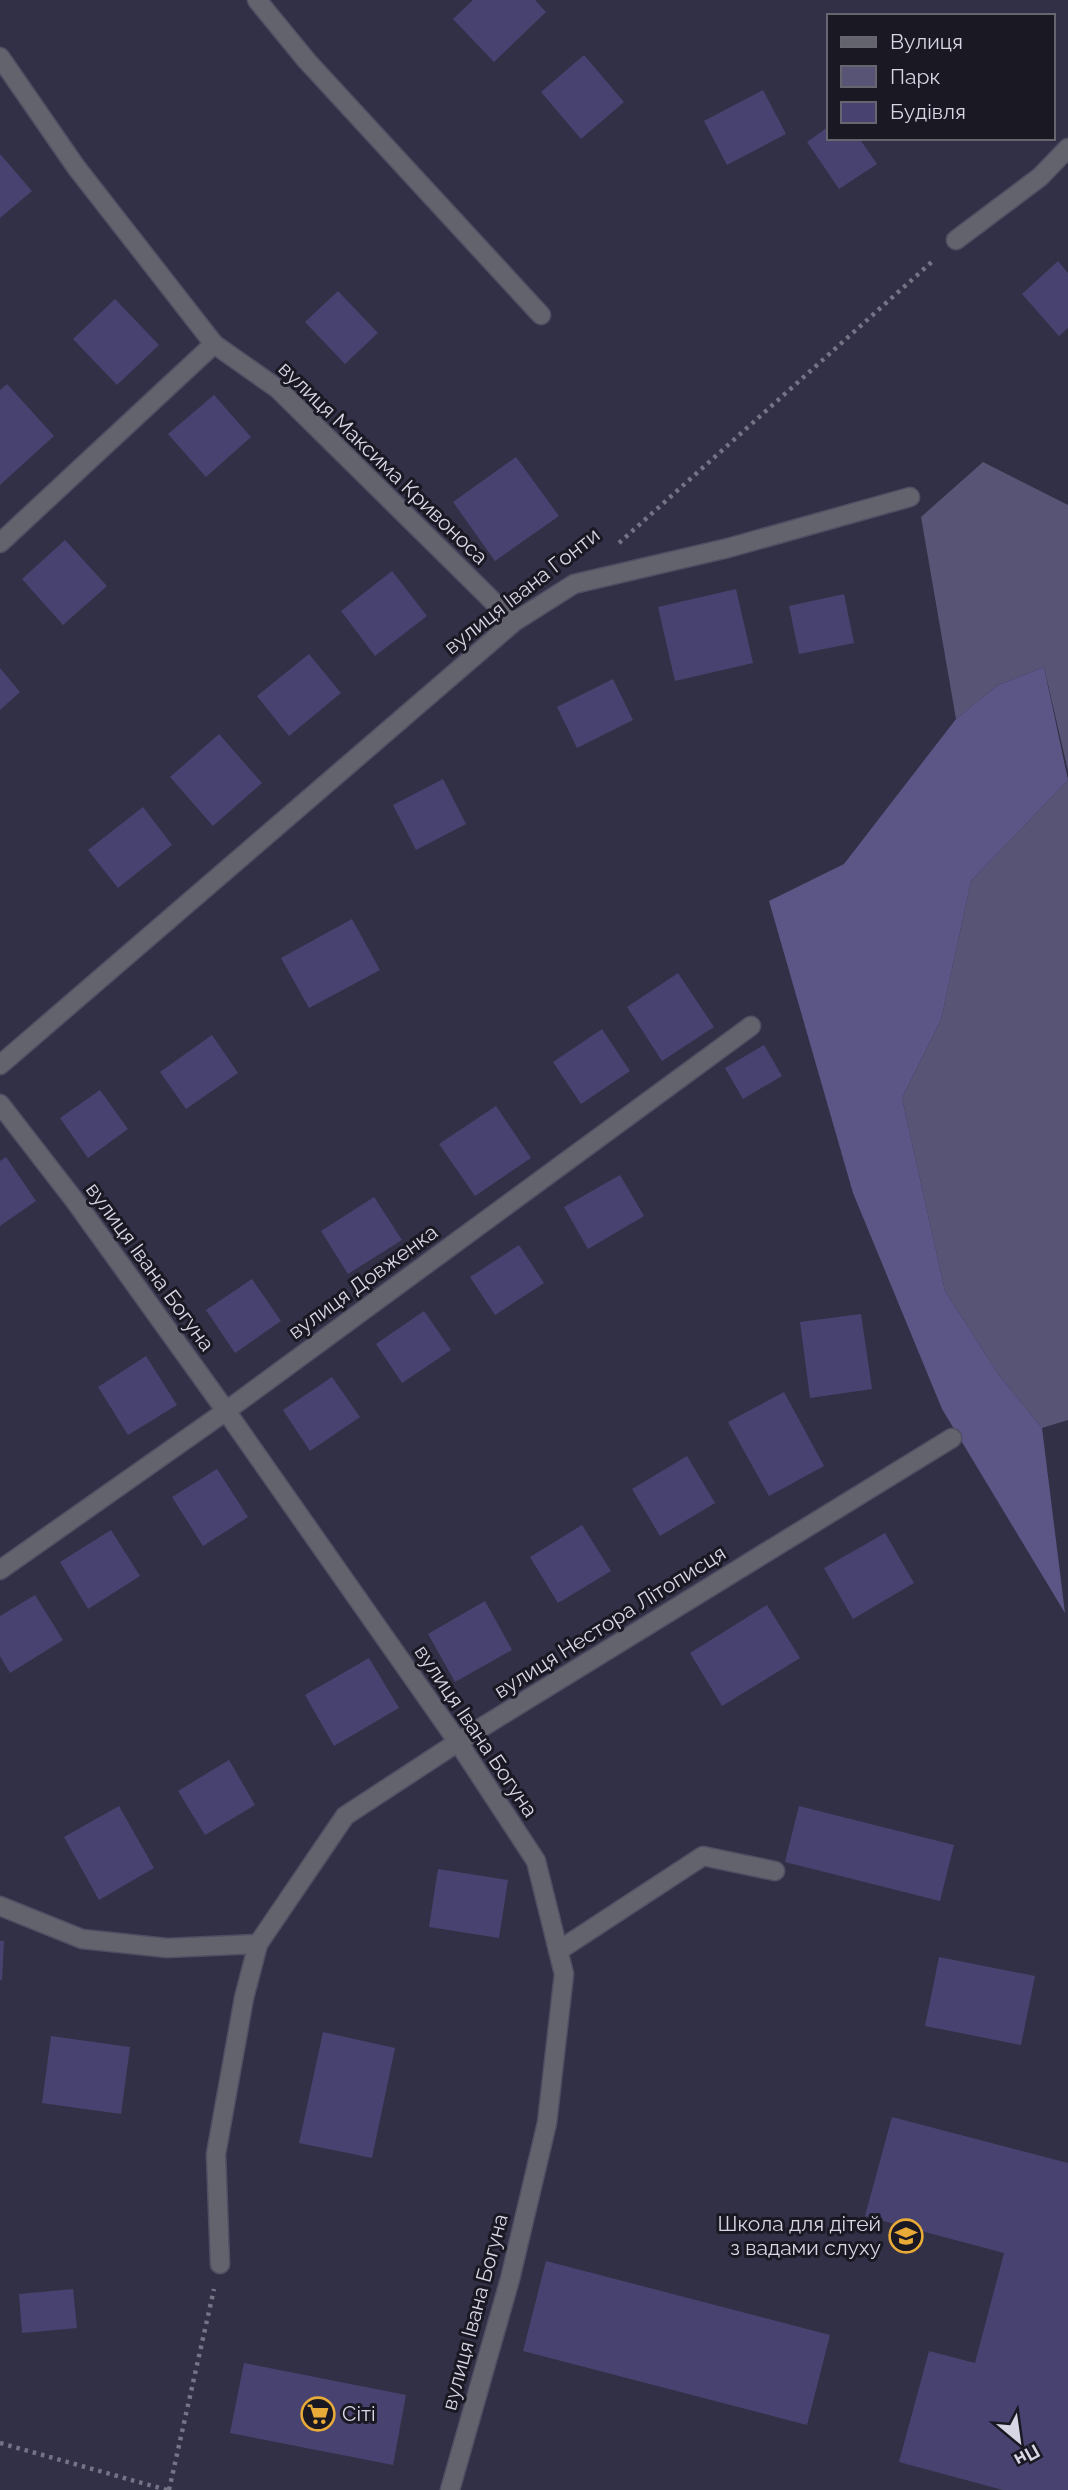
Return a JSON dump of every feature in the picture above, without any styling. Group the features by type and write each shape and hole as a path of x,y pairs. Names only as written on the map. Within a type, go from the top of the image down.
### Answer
{"street":[{"path":"257,0 307,61 541,316"},
{"name":"вулиця Максима Кривоноса","path":"0,57 76,167 214,344 278,389 514,622"},
{"path":"956,240 1040,177 1068,148"},
{"path":"0,543 214,344"},
{"name":"вулиця Івана Гонти","path":"0,1065 514,622 574,584 728,548 910,497"},
{"name":"вулиця Довженка","path":"0,1570 226,1411 751,1027"},
{"name":"вулиця Івана Богуна","path":"0,1104 75,1201 226,1411 458,1742 536,1861 564,1975 547,2123 510,2278 450,2490"},
{"name":"вулиця Нестора Літописця","path":"220,2264 216,2154 244,1998 258,1944 345,1816 458,1742 952,1438"},
{"path":"558,1951 704,1856 775,1871"},
{"path":"0,1906 82,1939 167,1948 258,1944"}],"path":[{"name":"вулиця Івана Гонти","path":"615,547 956,240"},
{"path":"0,2443 168,2490 220,2264"}],"green space":[{"path":"983,462 1068,505 1068,771 1044,667 998,685 956,719 921,517"},
{"path":"1068,780 1068,1420 1042,1428 999,1375 945,1291 902,1098 941,1020 971,881"}],"shaded area":[{"path":"1044,667 1068,780 971,881 941,1020 902,1098 945,1291 999,1375 1042,1428 1065,1613 942,1409 853,1193 769,901 844,864 956,719 998,685"}],"building":[{"path":"473,0 535,0 546,12 494,62 453,19"},
{"path":"584,55 624,102 581,139 541,92"},
{"path":"763,90 786,134 727,165 704,121"},
{"path":"827,128 827,140 860,140 877,164 839,189 807,142"},
{"path":"0,154 32,191 0,218"},
{"path":"1058,261 1068,273 1068,328 1059,336 1022,294"},
{"path":"338,291 378,333 345,364 305,322"},
{"path":"115,299 159,345 117,385 73,339"},
{"path":"7,384 54,436 0,485 0,390"},
{"path":"214,395 251,437 206,477 168,434"},
{"path":"516,457 559,516 495,561 453,502"},
{"path":"65,540 107,586 63,625 22,579"},
{"path":"392,571 427,616 375,656 341,611"},
{"path":"736,589 753,663 675,681 658,607"},
{"path":"844,594 854,643 799,654 789,606"},
{"path":"309,654 341,693 289,736 257,696"},
{"path":"0,668 20,692 0,710"},
{"path":"613,679 633,720 577,748 557,707"},
{"path":"219,734 262,783 213,826 170,777"},
{"path":"443,779 466,824 416,850 393,805"},
{"path":"143,807 172,845 118,888 88,850"},
{"path":"352,919 380,970 309,1008 281,958"},
{"path":"678,973 714,1027 662,1061 627,1007"},
{"path":"602,1029 630,1071 581,1104 553,1062"},
{"path":"212,1035 238,1073 186,1109 160,1072"},
{"path":"764,1045 782,1076 743,1099 725,1068"},
{"path":"100,1090 128,1129 88,1158 60,1118"},
{"path":"496,1106 531,1158 475,1196 439,1144"},
{"path":"6,1157 36,1201 0,1226 0,1161"},
{"path":"620,1175 644,1216 588,1249 564,1207"},
{"path":"374,1197 402,1240 348,1274 321,1231"},
{"path":"519,1245 544,1283 495,1315 470,1277"},
{"path":"252,1279 281,1321 235,1353 206,1310"},
{"path":"424,1311 451,1350 402,1383 376,1344"},
{"path":"861,1314 872,1389 810,1398 800,1322"},
{"path":"146,1356 177,1405 128,1435 98,1387"},
{"path":"332,1377 360,1417 310,1451 283,1410"},
{"path":"784,1392 824,1466 769,1496 728,1422"},
{"path":"687,1456 715,1503 660,1536 632,1489"},
{"path":"217,1469 248,1517 203,1546 172,1497"},
{"path":"582,1525 611,1571 558,1603 530,1557"},
{"path":"111,1530 140,1576 88,1609 60,1562"},
{"path":"885,1533 914,1583 853,1619 824,1568"},
{"path":"35,1595 63,1640 10,1673 0,1656 0,1616"},
{"path":"485,1601 512,1650 455,1682 428,1634"},
{"path":"767,1605 800,1658 722,1706 690,1653"},
{"path":"369,1658 399,1708 334,1746 305,1695"},
{"path":"229,1760 255,1805 205,1835 178,1791"},
{"path":"119,1806 154,1868 99,1900 64,1837"},
{"path":"799,1806 954,1845 940,1901 785,1862"},
{"path":"438,1869 508,1880 499,1938 429,1927"},
{"path":"0,1941 4,1941 2,1980 0,1980"},
{"path":"939,1957 1035,1976 1021,2045 925,2026"},
{"path":"323,2032 395,2048 372,2158 299,2143"},
{"path":"51,2036 130,2047 121,2114 42,2103"},
{"path":"892,2117 1068,2163 1068,2490 1003,2490 899,2462 929,2351 975,2363 1004,2253 865,2216"},
{"path":"546,2261 830,2335 807,2425 523,2351"},
{"path":"73,2289 77,2328 22,2333 19,2294"},
{"name":"Cіті","path":"244,2363 406,2395 393,2465 230,2433"}],"place":[{"name":"Школа для дітей з вадами слуху","path":"906,2236"},
{"name":"Cіті","path":"318,2414"}]}
